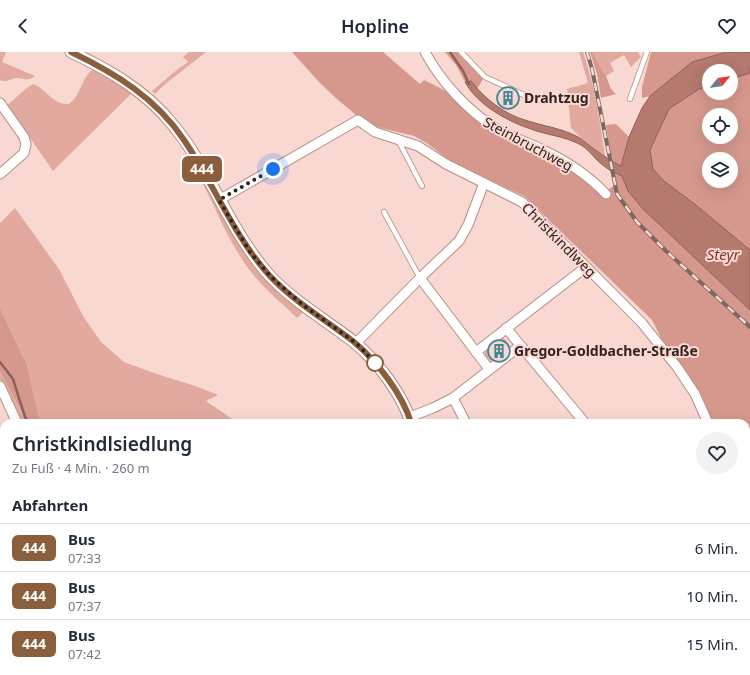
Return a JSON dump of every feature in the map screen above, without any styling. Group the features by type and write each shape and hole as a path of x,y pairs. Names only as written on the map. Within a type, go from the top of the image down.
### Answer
{"street":[{"path":"71,52 120,78 143,94 156,106 184,139 250,252 270,276 303,305 356,343 370,357 390,382 409,419"},
{"name":"Steinbruchweg","path":"425,52 436,70 455,93 480,118 498,130 542,149 586,175 606,194"},
{"path":"0,103 24,137 26,144 24,153 0,174"},
{"name":"Christkindlweg","path":"219,200 358,120 375,132 418,146 446,164 522,202 642,323 677,367 696,394 706,419"},
{"path":"356,343 459,241 468,225 484,183"},
{"path":"476,352 586,266"},
{"path":"420,278 490,369"},
{"path":"506,328 582,419"},
{"path":"412,419 453,398 520,346"},
{"path":"0,386 15,419"},
{"path":"453,398 464,419"}],"lane":[{"path":"461,52 485,77 526,96"},
{"path":"630,99 647,52"},
{"path":"398,139 422,186"},
{"path":"384,212 420,278"}],"shaded area":[{"path":"0,52 6,52 2,62 35,76 27,79 14,78 7,81 0,80"},
{"path":"189,52 206,52 164,85 155,94 152,91 188,62 183,57"},
{"path":"292,52 383,52 420,84 424,80 450,93 479,121 551,159 551,161 559,166 562,163 580,175 601,193 616,185 613,173 622,176 643,209 750,310 750,419 711,419 696,386 664,344 652,320 524,196 452,162 428,144 414,136 373,126 356,115 320,83"},
{"path":"445,52 457,52 483,79 477,89 471,81 465,82 456,65"},
{"path":"579,52 583,52 591,78 605,156 589,146 571,128 567,89 588,83"},
{"path":"590,52 592,52 606,76 611,89 616,94 601,98 597,74"},
{"path":"592,52 638,52 641,57 631,67 624,55 610,63 614,71 606,76"},
{"path":"651,52 727,52 692,62 650,96 642,98 642,87"},
{"path":"94,69 97,69 144,101 157,115 132,93 53,171 7,105 33,84 38,86 58,102 69,104 76,96 87,76"},
{"path":"750,73 750,250 696,205 664,181 653,169 650,150 669,109 702,88 702,100 738,100 738,77"},
{"path":"158,116 177,136 222,213 304,311 297,318 253,275 235,248 188,156 169,128"},
{"path":"616,124 629,137 621,167 611,161 606,125"},
{"path":"15,208 59,269 83,316 101,342 124,362 218,395 206,401 232,419 39,419 27,365 0,308 0,223"},
{"path":"0,308 27,365 39,419 26,419 0,372"},
{"path":"500,338 507,341 508,347 490,361 485,355 485,350"},
{"path":"0,372 26,419 19,419 0,379"}],"water":[{"name":"Steyr","path":"727,52 750,52 735,64 702,64 702,88 669,109 650,150 653,169 664,181 696,205 750,250 750,310 643,209 628,191 622,176 605,167 588,150 575,142 528,128 501,116 484,104 470,90 465,82 471,81 488,99 502,110 525,120 572,134 621,166 629,137 642,108 650,96 692,62"},
{"name":"Steyr","path":"750,67 750,73 738,77 738,70"}],"waterway":[{"path":"450,52 463,71 469,84"},
{"path":"738,64 750,60"},
{"path":"0,362 13,379 26,419"}],"railway":[{"path":"587,52 592,69 617,194 637,222 666,251 750,327"}],"bus line":[{"name":"444","path":"71,52 120,78 143,94 160,110 184,139 250,252 281,287 303,305 356,343 390,382 410,419"}],"place":[{"name":"Drahtzug","path":"508,98"},
{"name":"Gregor-Goldbacher-Straße","path":"499,351"}],"route":[{"path":"273,169 219,200 250,252 270,276 303,305 356,343 375,363"}]}
